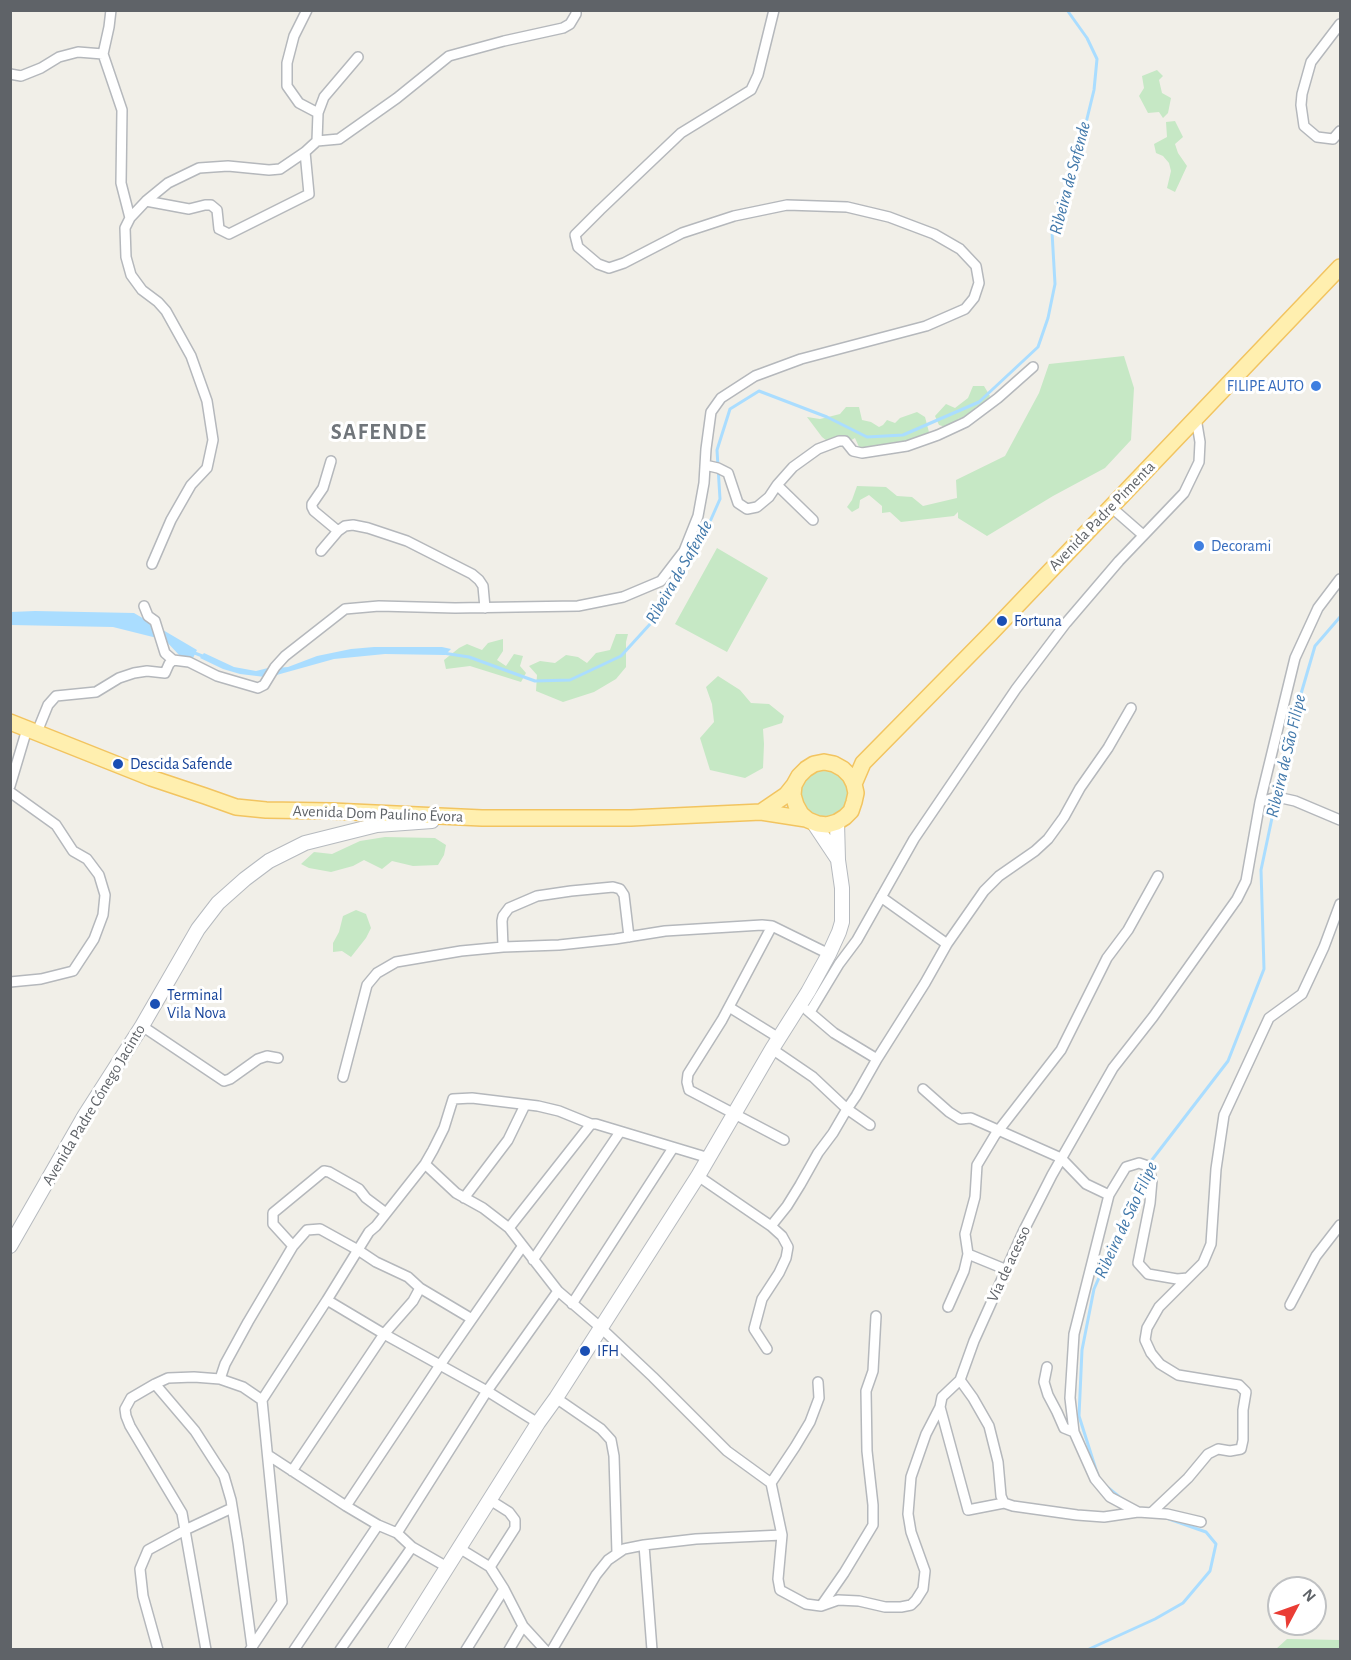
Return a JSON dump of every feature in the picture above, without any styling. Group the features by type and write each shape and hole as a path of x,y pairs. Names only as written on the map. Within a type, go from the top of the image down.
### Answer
{"main road":[{"name":"Avenida Padre Pimenta","path":"863,763 1341,267"},
{"name":"Avenida Dom Paulino Évora","path":"10,722 151,777 236,807 482,818 631,818 761,812 810,820"},
{"path":"761,812 786,795 806,769 824,762 834,764 850,776 856,793 851,811 837,822 827,825 810,820 801,814 796,805 793,795 794,785"},
{"path":"843,769 863,763"},
{"path":"854,784 863,763"}],"street":[{"path":"111,10 110,27 103,54 122,110 121,183 130,218"},
{"path":"307,10 294,36 287,63 287,86 299,103 318,113"},
{"path":"152,564 171,520 191,485 207,468 213,440 207,401 191,356 166,311 142,290 131,275 126,257 125,228 130,218 168,183 200,168 228,166 280,169 317,141 339,139 397,98 449,56 563,28 570,24 576,10"},
{"path":"144,606 148,616 155,621 165,653 173,660 189,662 217,676 258,688 266,682 285,656 345,609 379,606 485,608 578,606 623,597 661,581 684,551 698,516 704,483 711,412 721,398 755,376 801,359 926,326 965,309 974,298 979,283 976,266 960,249 934,234 889,217 847,207 787,205 734,216 682,233 624,263 609,268 598,264 578,247 575,235 681,133 751,90 758,75 774,10"},
{"path":"1341,24 1311,62 1301,105 1304,126 1317,137 1333,139 1341,131"},
{"path":"10,74 21,76 59,57 78,52 103,54"},
{"path":"317,141 318,113 324,97 358,57"},
{"path":"146,201 189,209 211,205 217,210 219,229 229,234 309,194 304,152"},
{"path":"705,465 728,473 738,503 747,509 757,507 769,497 793,467 818,449 845,441 853,451 862,453 907,446 938,435 966,422 1033,367"},
{"path":"395,1650 698,1176 776,1044 852,948 914,838 1016,689 1066,622 1143,535 1184,493 1199,462 1200,442 1196,418"},
{"path":"331,461 323,488 312,507 338,531"},
{"path":"777,485 813,520"},
{"path":"1111,507 1143,535"},
{"path":"321,551 345,526 368,528 407,542 472,574 483,586 485,608"},
{"name":"Via de acesso","path":"771,1483 782,1535 778,1579 780,1590 806,1604 821,1606 838,1600 859,1601 885,1607 911,1605 923,1589 925,1571 914,1542 908,1514 911,1477 926,1434 940,1407 942,1397 960,1380 974,1341 1024,1230 1061,1158 1113,1068 1153,1017 1237,899 1246,881 1260,802 1295,658 1318,608 1341,579"},
{"path":"10,786 32,730 56,696 96,692 119,678 147,671 165,673 173,660"},
{"path":"771,1226 801,1185 818,1153 856,1096 947,944 984,891 999,876 1048,839 1108,748 1131,708"},
{"path":"10,792 56,825 73,851 87,859 99,875 105,895 103,915 94,939 73,971 41,979 10,982"},
{"path":"1260,802 1277,797 1295,801 1341,820"},
{"name":"Avenida Padre Cónego Jacinto","path":"10,1246 85,1115 142,1026 198,929 218,903 268,861 305,843 377,825 482,818"},
{"path":"810,820 838,860"},
{"path":"805,1008 842,922 837,822"},
{"path":"948,1307 964,1271 968,1254 965,1234 975,1197 977,1165 999,1130 1061,1050 1107,958 1128,930 1158,876"},
{"path":"503,947 502,921 509,908 537,896 613,887 620,889 624,895 629,937"},
{"path":"881,897 947,944"},
{"path":"1151,1513 1188,1478 1208,1454 1218,1449 1230,1451 1241,1449 1246,1392 1239,1385 1178,1376 1160,1365 1145,1340 1147,1328 1159,1307 1203,1263 1211,1244 1216,1169 1224,1115 1269,1018 1302,994 1341,904"},
{"path":"343,1077 368,985 377,973 396,962 461,951 559,945 665,931 762,925 772,926 829,954"},
{"path":"772,926 729,1007 688,1074 687,1082 689,1090 784,1140"},
{"path":"729,1007 870,1125"},
{"path":"805,1008 834,1033 877,1059"},
{"path":"142,1026 224,1081 231,1079 258,1059 267,1056 278,1058"},
{"path":"922,1089 960,1119 970,1118 1061,1158 1086,1184 1109,1195"},
{"path":"251,1648 282,1602 262,1400 369,1232 425,1164 444,1128 453,1099 472,1098 538,1106 559,1111 591,1124 709,1158"},
{"path":"464,1198 508,1140 525,1105"},
{"path":"509,1228 591,1124"},
{"path":"533,1260 620,1132"},
{"path":"572,1304 673,1148"},
{"path":"1138,1512 1110,1497 1095,1479 1074,1431 1070,1398 1074,1334 1109,1195 1126,1167 1139,1163 1148,1166 1152,1180 1150,1203 1138,1263 1148,1274 1177,1280 1188,1278"},
{"path":"425,1164 456,1194 483,1208 509,1228 558,1291 653,1377 727,1451 771,1483 810,1422 819,1398 818,1382"},
{"path":"293,1246 273,1224 273,1213 324,1172 329,1172 359,1189 366,1198 386,1213"},
{"path":"698,1176 771,1226 782,1236 788,1247 786,1257 762,1299 754,1329 767,1349"},
{"path":"1290,1305 1316,1256 1341,1225"},
{"path":"220,1379 225,1364 242,1333 293,1246 307,1230 320,1230 358,1250 376,1262 408,1277 420,1288 472,1319"},
{"path":"346,1506 522,1247"},
{"path":"968,1254 1007,1270"},
{"path":"292,1471 384,1334 413,1301 420,1288"},
{"path":"397,1533 487,1391 558,1291"},
{"path":"327,1300 487,1391 538,1423"},
{"path":"821,1606 873,1525 867,1451 866,1390 873,1371 876,1316"},
{"path":"1047,1367 1044,1382 1048,1395 1064,1428 1074,1431"},
{"path":"206,1650 182,1513 130,1426 126,1409 131,1398 168,1378 201,1376 220,1379 243,1387 262,1400"},
{"path":"960,1380 989,1426 998,1461 1001,1496 1004,1503"},
{"path":"155,1384 195,1431 224,1476 232,1508 251,1648"},
{"path":"556,1398 601,1429 611,1440 614,1456 617,1552"},
{"path":"940,1407 968,1510 1004,1503 1104,1517 1138,1512 1167,1514 1201,1522"},
{"path":"268,1455 346,1506 378,1525 397,1533 412,1547 447,1568"},
{"path":"490,1500 509,1512 516,1520 515,1528 490,1567"},
{"path":"158,1650 143,1596 140,1569 148,1550 232,1508"},
{"path":"294,1650 378,1525"},
{"path":"552,1650 596,1575 617,1552 644,1545 696,1539 782,1535"},
{"path":"644,1545 652,1650"},
{"path":"340,1650 412,1547"},
{"path":"459,1548 490,1567 523,1626 544,1650"},
{"path":"466,1650 504,1589"},
{"path":"509,1650 523,1626"}],"green space":[{"path":"1157,70 1163,76 1159,80 1162,93 1171,98 1168,113 1163,118 1159,112 1148,113 1139,96 1144,88 1142,76"},
{"path":"1175,121 1183,137 1175,144 1187,166 1175,192 1167,188 1171,171 1169,163 1163,156 1156,153 1154,144 1167,137 1166,122"},
{"path":"1124,356 1134,388 1131,440 1105,468 987,536 958,518 958,512 954,516 901,522 890,512 882,513 882,506 869,495 860,500 859,508 852,512 847,507 857,486 886,487 897,496 912,497 923,506 957,498 956,480 1005,456 1039,393 1049,364"},
{"path":"973,386 984,386 990,396 985,403 976,407 971,414 958,419 952,429 939,425 935,416 946,404 955,408 968,398"},
{"path":"846,407 859,407 862,420 879,427 887,420 895,423 900,418 917,412 925,417 930,436 919,447 907,440 868,453 859,447 855,438 846,443 831,444 822,437 807,417 820,419 840,414"},
{"path":"717,548 768,578 727,652 675,624"},
{"path":"616,634 628,634 626,667 616,679 594,692 563,702 536,691 537,675 529,666 540,661 555,663 566,655 578,657 587,663 596,653 610,650"},
{"path":"503,639 503,651 497,660 506,666 514,654 523,656 520,666 526,673 521,682 470,666 446,669 444,660 459,648 467,644 482,650 488,643"},
{"path":"718,676 740,690 751,703 769,704 784,716 782,723 763,729 763,768 745,778 710,770 700,738 714,722 712,704 706,687"},
{"path":"824,771 841,778 848,795 841,812 824,819 807,812 800,795 807,778"},
{"path":"385,837 435,838 446,845 444,855 438,865 413,866 392,861 382,869 364,860 353,866 331,872 309,868 301,864 314,852 332,854 360,841"},
{"path":"356,910 366,914 371,928 366,938 351,957 342,951 333,952 333,943 339,932 343,916"},
{"path":"1287,1639 1340,1640 1340,1649 1276,1649"}],"water":[{"path":"11,612 134,613 197,650 192,660 179,655 165,640 113,627 11,625"},
{"path":"374,647 451,649 445,655 385,654 334,659 273,676 276,668 288,667 317,656"},
{"path":"204,653 234,667 256,671 272,667 265,677 240,674 200,658"}],"waterway":[{"name":"Ribeira de Safende","path":"443,653 469,657 535,681 570,680 621,656 651,623 666,592 701,542 720,499 717,450 730,409 759,391 827,417 867,437 903,435 979,402 1038,347 1048,318 1055,284 1052,232 1084,131 1094,90 1097,59 1087,38 1067,10"},
{"name":"Ribeira de São Filipe","path":"1148,1165 1228,1061 1264,969 1261,870 1291,728 1315,646 1340,617"},
{"name":"Ribeira de Safende","path":"192,652 205,657"},
{"name":"Ribeira de São Filipe","path":"1098,1476 1079,1416 1082,1350 1094,1289 1146,1171"},
{"name":"Ribeira de São Filipe","path":"1106,1486 1122,1499"},
{"name":"Ribeira de São Filipe","path":"1087,1650 1155,1619 1183,1603 1210,1571 1216,1544 1206,1532 1169,1519"}],"place":[{"name":"FILIPE AUTO","path":"1316,386"},
{"name":"Decorami","path":"1199,546"},
{"name":"Fortuna","path":"1002,621"},
{"name":"Descida Safende","path":"118,764"},
{"name":"Terminal Vila Nova","path":"155,1004"},
{"name":"IFH","path":"585,1351"}],"district":[{"name":"SAFENDE","path":"379,432"}]}
